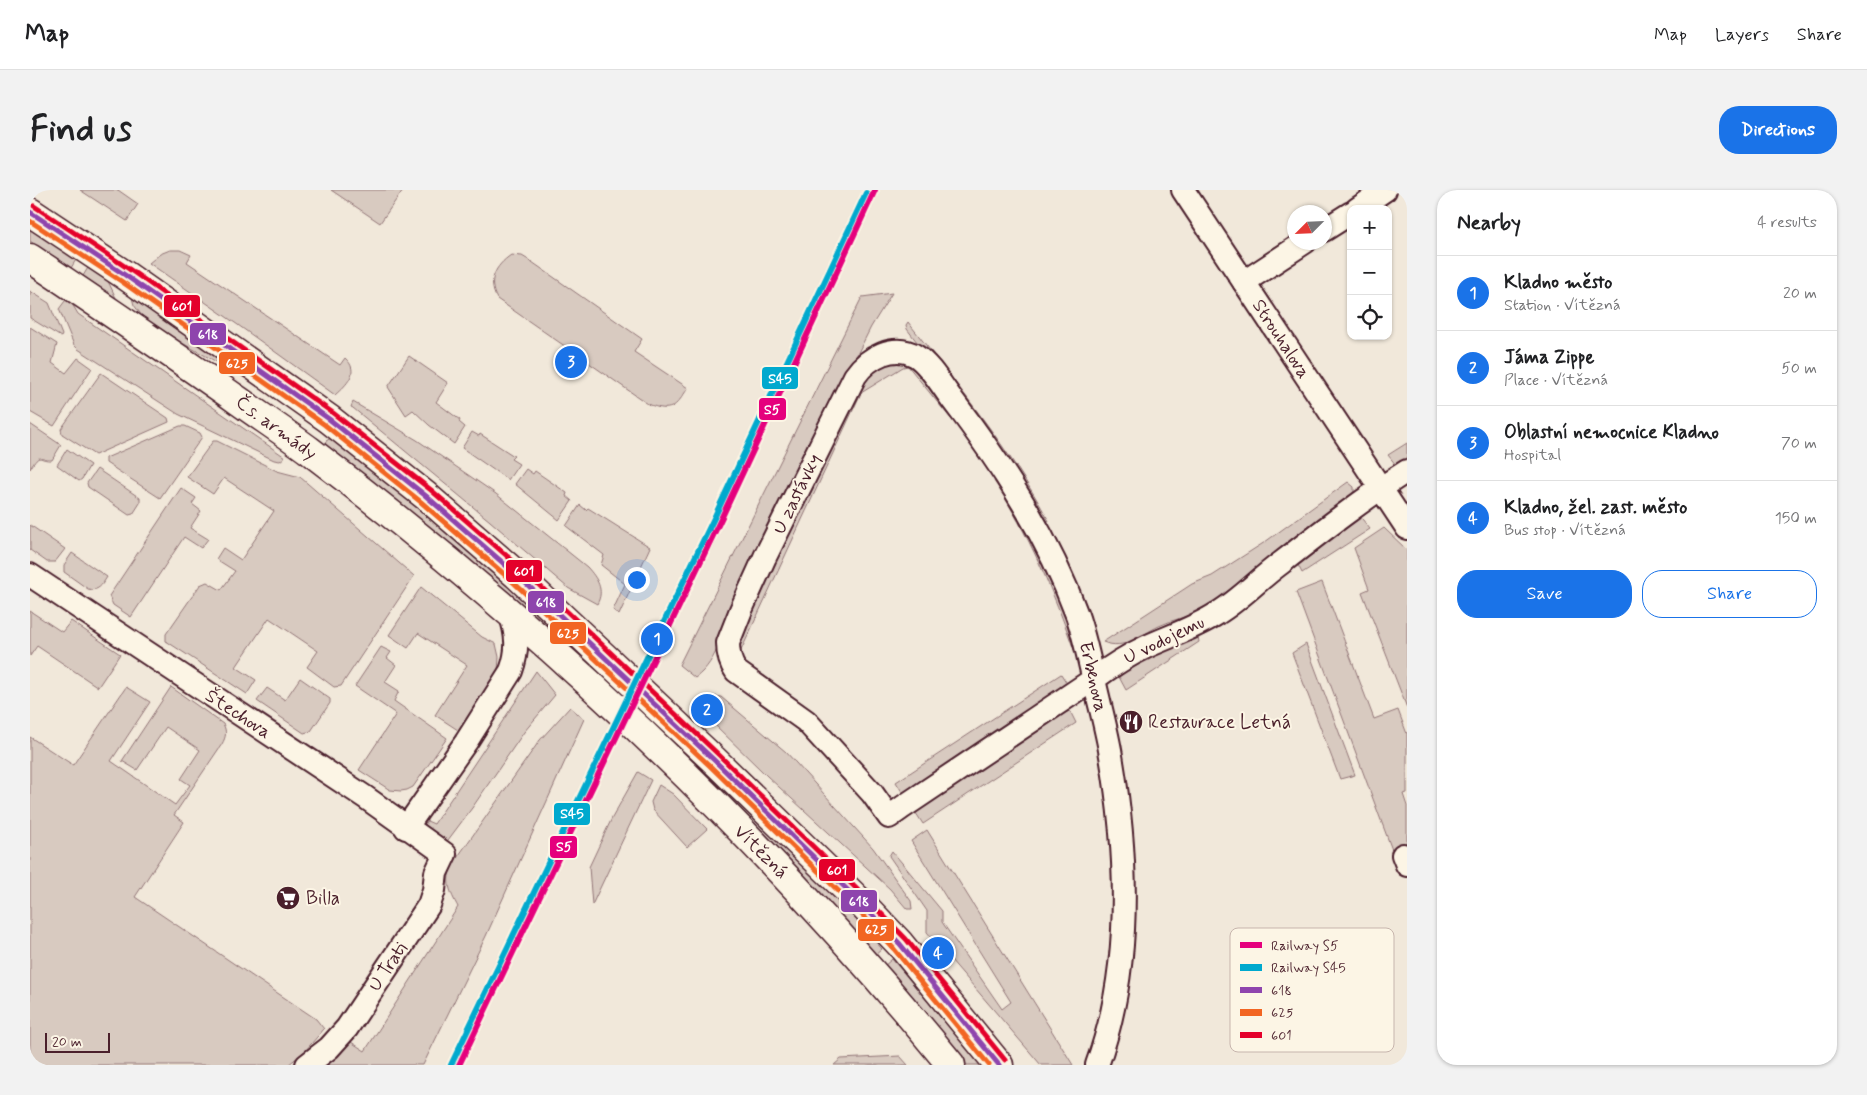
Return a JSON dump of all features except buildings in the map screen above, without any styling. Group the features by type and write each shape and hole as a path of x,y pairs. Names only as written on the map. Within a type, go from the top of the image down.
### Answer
{"main road":[{"name":"Čs. armády","path":"30,212 330,419 426,496 517,575 569,624"},
{"name":"Čs. armády","path":"30,258 138,330 308,450 510,612 555,652"},
{"name":"Vítězná","path":"569,624 780,823 900,944 999,1065"},
{"name":"Vítězná","path":"555,652 683,773 785,876 837,932 952,1065"}],"street":[{"name":"Strouhalova","path":"1183,190 1407,528"},
{"path":"1363,205 1385,190"},
{"path":"1332,225 1347,216"},
{"path":"1244,282 1293,250"},
{"name":"U zastávky","path":"889,817 872,793 806,721 736,671 730,660 728,643 741,610 855,376 865,363 872,358 894,351"},
{"name":"Erbenova","path":"894,351 911,354 924,363 979,436 1023,502 1044,540 1069,595 1084,635 1110,749 1123,880 1122,934 1118,980 1107,1035 1097,1065"},
{"name":"U vodojemu","path":"889,817 1128,656 1189,630 1218,614 1280,563 1407,470"},
{"name":"Štechova","path":"30,575 365,797 444,854"},
{"path":"406,828 466,742 511,672 515,661 517,641 510,612"},
{"name":"U Trati","path":"307,1065 334,1043 348,1028 423,915 429,905 434,890 436,874 444,854"}],"shaded area":[{"path":"80,190 118,190 138,204 127,221"},
{"path":"331,190 403,190 380,223"},
{"path":"30,227 77,258 71,268 30,241"},
{"path":"170,250 180,250 191,255 187,262 340,365 345,358 352,368 352,373 347,383 335,395 149,263 160,254"},
{"path":"511,255 522,256 532,262 642,339 634,352 688,388 680,400 672,407 667,408 648,404 497,299 493,286 494,274 505,259"},
{"path":"89,266 107,279 116,298 83,276"},
{"path":"30,291 49,303 62,335 61,337 30,318"},
{"path":"892,293 871,327 733,600 720,643 715,653 703,671 695,678 679,665 862,297"},
{"path":"131,294 295,410 296,413 255,383 184,344 142,316 134,305"},
{"path":"68,297 78,314 285,457 280,461 274,460 178,414 78,349 74,345 59,309"},
{"path":"908,322 1000,443 1034,494 1049,521 1045,520 991,438 907,329 906,325"},
{"path":"30,327 57,344 52,363 66,373 78,358 92,368 54,426 30,412"},
{"path":"409,356 448,383 436,402 460,420 459,422 465,427 454,444 413,410 406,415 388,387"},
{"path":"897,359 914,365 955,420 951,419 908,366 903,367 861,393 738,657 738,639 861,380 865,375"},
{"path":"101,373 168,418 169,422 95,455 62,434 61,429"},
{"path":"353,402 417,440 496,494 587,567 599,584 600,594 597,604 568,588 351,407"},
{"path":"30,424 61,445 52,460 40,458 36,460 30,469"},
{"path":"180,426 185,426 200,433 202,437 160,498 106,463 106,458"},
{"path":"472,432 479,436 480,434 514,456 511,459 519,464 508,480 462,448"},
{"path":"331,438 467,545 550,621 545,628 325,446 326,441"},
{"path":"213,441 217,441 277,471 300,477 414,576 341,686 334,687 307,667 318,651 269,618 236,667 256,680 247,694 166,641 166,634 200,585 207,582 221,590 235,571 216,559 223,548 241,560 274,511 224,478 213,494 187,477"},
{"path":"1407,443 1407,459 1396,465 1388,455"},
{"path":"67,449 90,465 79,481 57,465"},
{"path":"97,469 140,498 140,503 133,514 129,515 88,487 87,483"},
{"path":"526,469 533,474 535,471 567,493 566,496 572,501 559,520 515,484"},
{"path":"994,481 1000,482 1051,573 1076,646 1074,650 1058,606 1039,563 1018,521"},
{"path":"1348,482 1354,487 1351,496 1210,606 1164,624 1132,641 1118,645 1103,642 1192,584 1212,576 1265,542"},
{"path":"181,488 196,498 192,504 201,511 190,528 208,539 201,548 184,537 131,617 113,605 109,596"},
{"path":"580,505 586,510 588,508 650,547 619,615 613,610 625,584 601,565 604,555 566,526"},
{"path":"1359,515 1370,529 1302,573 1297,563"},
{"path":"30,525 65,549 55,562 47,562 30,550"},
{"path":"1384,528 1407,550 1407,708 1362,592 1369,589 1354,548"},
{"path":"72,553 107,577 99,587 94,590 88,589 64,572 64,565"},
{"path":"1322,582 1374,719 1398,710 1407,734 1407,793 1403,794 1407,806 1407,853 1395,858 1296,592"},
{"path":"421,587 482,637 496,644 499,657 498,671 461,732 435,715 467,665 418,633 408,648 389,635"},
{"path":"30,611 62,632 71,621 120,654 98,687 37,646 30,656"},
{"path":"1198,637 1199,642 1126,690 1119,677 1127,670 1157,654"},
{"path":"1306,644 1355,775 1340,779 1292,653"},
{"path":"381,647 391,652 387,658 396,665 385,682 399,691 394,701 447,738 413,787 401,791 390,790 359,770 396,714 355,686"},
{"path":"536,671 555,695 524,732 439,852 429,855 424,852 421,848 420,840 427,821 434,824"},
{"path":"1061,674 1068,685 904,795 896,782"},
{"path":"300,678 330,699 330,703 311,731 304,733 257,701 267,688 285,700"},
{"path":"126,687 150,702 111,761 175,805 190,785 181,779 200,750 166,727 137,770 122,761 171,687 223,724 225,734 222,744 174,815 184,822 135,897 316,1019 324,1029 305,1051 288,1065 30,1065 30,737 73,765"},
{"path":"711,696 721,697 786,752 873,848 911,901 912,909 907,909 890,889 767,776 709,719 698,704"},
{"path":"570,707 584,719 486,936 423,1065 323,1065 351,1042 365,1051 458,907 449,887 452,865 540,740"},
{"path":"1070,711 1076,723 923,824 914,810 1060,714"},
{"path":"697,759 836,897 882,949 874,956 694,766"},
{"path":"638,772 651,780 592,905 589,867 612,818"},
{"path":"659,785 673,794 707,829 687,847 653,810 651,802"},
{"path":"927,830 1073,1065 1041,1065 927,932 927,911 889,856 892,851 942,911 942,922 1002,1009 1011,1002 911,841"},
{"path":"892,959 981,1065 967,1065 883,967"},
{"path":"900,1056 908,1065 834,1065 841,1059"}],"rail line":[{"name":"S5","path":"459,1065 720,521 875,190"},
{"name":"S45","path":"451,1065 714,518 866,193"}],"transit line":[{"name":"601","path":"34,206 129,269 333,413 431,490 522,569 719,755 867,899 906,939 1005,1060"},
{"name":"618","path":"30,212 125,275 329,419 426,496 517,575 714,760 862,904 900,944 999,1065"},
{"name":"625","path":"30,221 121,281 325,425 421,502 512,581 709,765 857,909 894,949 989,1065"}],"place":[{"name":"Oblastní nemocnice Kladno","path":"571,362"},
{"name":"Kladno město","path":"657,639"},
{"name":"Jáma Zippe","path":"707,710"},
{"name":"Restaurace Letná","path":"1131,722"},
{"name":"Billa","path":"288,898"},
{"name":"Kladno, žel. zast. město","path":"938,953"}]}
